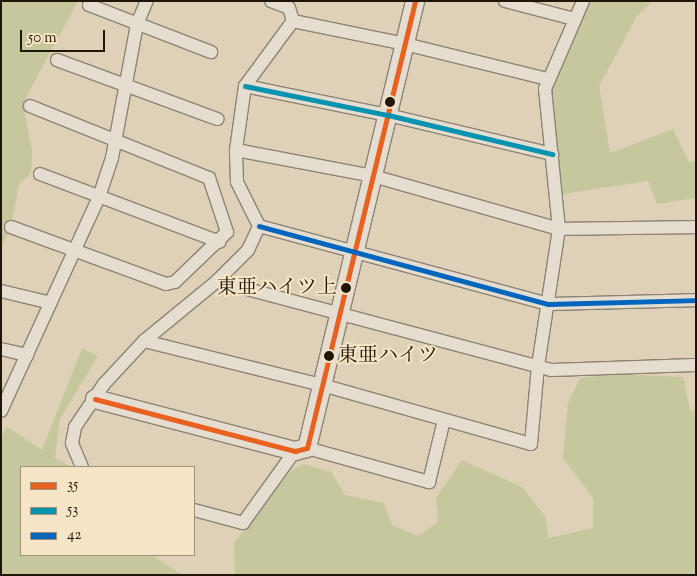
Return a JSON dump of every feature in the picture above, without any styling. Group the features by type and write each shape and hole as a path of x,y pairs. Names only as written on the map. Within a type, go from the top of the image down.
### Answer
{"street":[{"path":"3,404 100,197 114,141 137,24 147,1"},
{"path":"270,1 289,8 294,21"},
{"path":"195,510 243,523 301,450 322,385 415,1"},
{"path":"505,1 574,19"},
{"path":"144,341 322,385 531,444 538,366 559,228 545,89 547,80 583,1"},
{"path":"90,5 211,52"},
{"path":"294,21 405,44 547,80"},
{"path":"294,21 245,86 236,150 237,182 259,226 354,250 548,304 696,300"},
{"path":"57,60 218,119"},
{"path":"245,86 388,115 552,154"},
{"path":"11,227 166,284 175,282 220,242 227,232 209,178 30,106"},
{"path":"236,150 372,176 559,228 696,228"},
{"path":"40,174 220,242"},
{"path":"82,466 72,443 75,427 95,399 144,341 217,281 248,250 259,226"},
{"path":"217,281 340,312 551,370 696,365"},
{"path":"1,291 51,303"},
{"path":"1,350 27,355"},
{"path":"95,399 429,482 444,420"}],"green space":[{"path":"1,1 78,1 23,103 32,151 31,173 19,184 11,227 1,248"},
{"path":"583,1 653,1 637,16 599,86 610,153 673,129 689,162 696,161 696,198 657,204 648,181 556,195 547,80"},
{"path":"82,348 98,356 60,419 55,458 69,466 20,466 20,556 154,556 182,575 1,575 1,437 7,427 42,450"},
{"path":"618,374 683,377 690,410 696,411 696,575 235,575 234,543 291,471 303,464 331,472 345,495 384,503 392,525 418,536 438,522 436,498 462,460 522,487 546,517 548,538 593,528 593,498 563,458 568,403 580,378"}],"transit line":[{"name":"35","path":"95,399 295,451 307,448 415,1"},
{"name":"53","path":"245,86 388,115 552,154"},
{"name":"42","path":"259,226 548,304 696,300"}],"place":[{"name":"東亜ハイツ上","path":"346,288"},
{"name":"東亜ハイツ","path":"329,356"}]}
